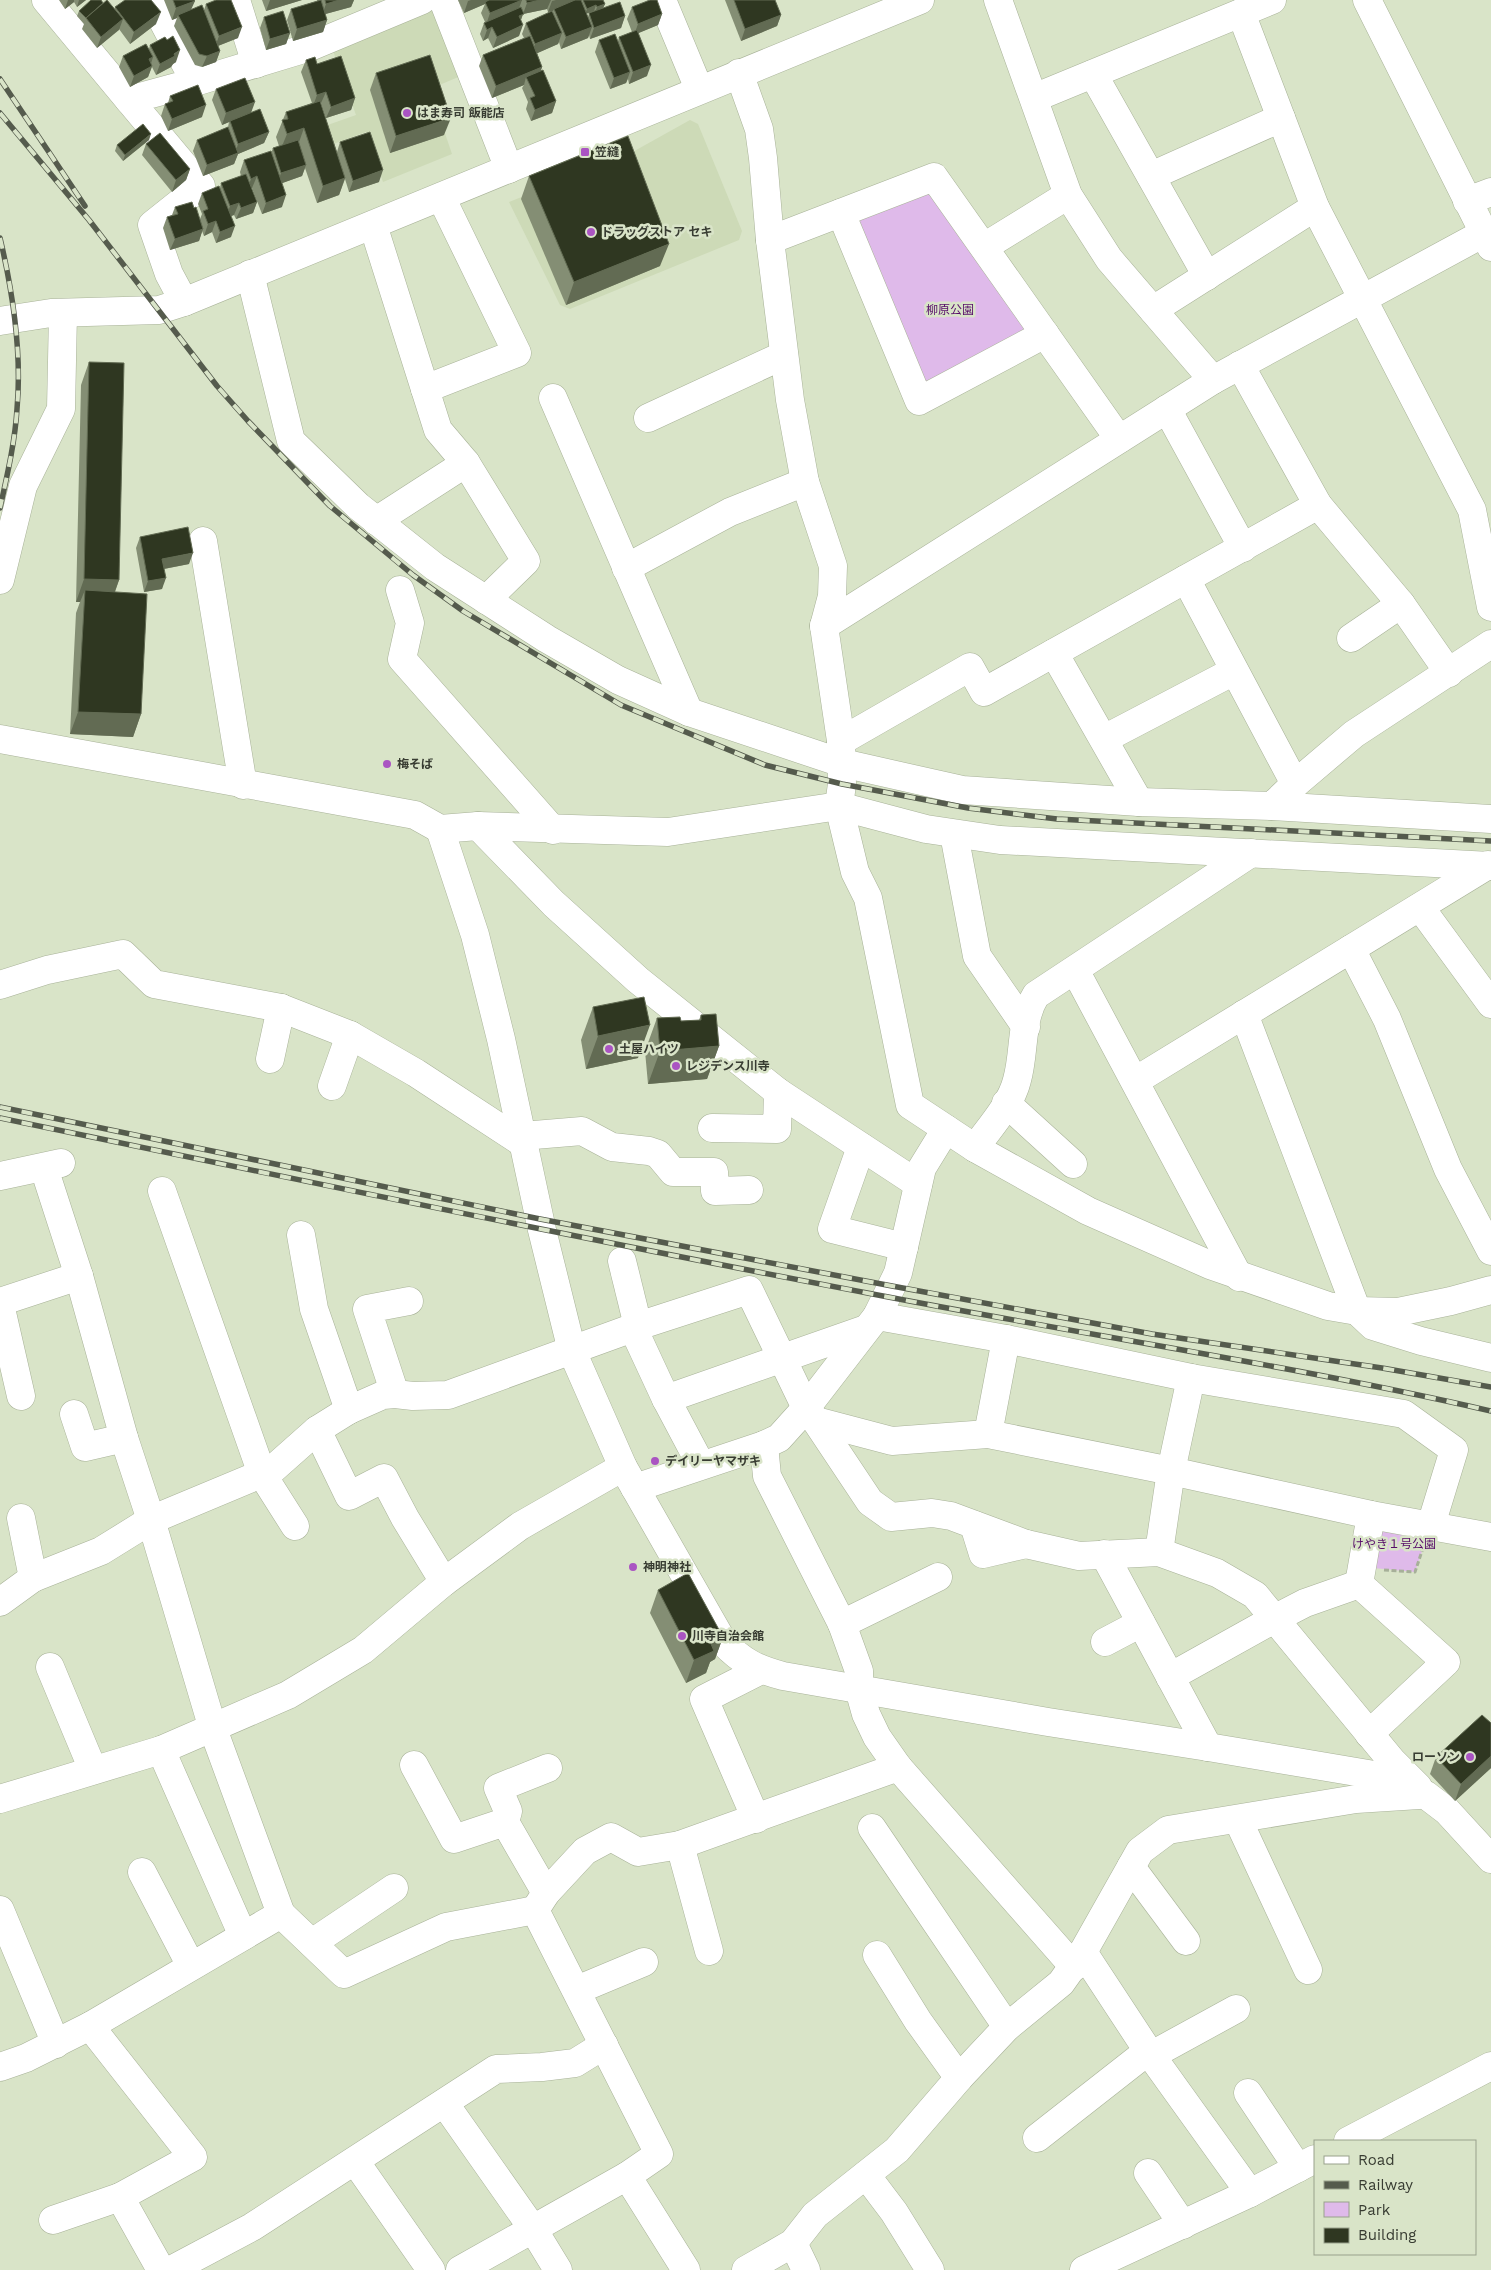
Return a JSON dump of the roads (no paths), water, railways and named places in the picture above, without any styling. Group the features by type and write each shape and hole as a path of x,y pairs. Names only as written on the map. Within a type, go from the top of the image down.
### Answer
{"street":[{"path":"46,0 201,186 152,225 169,274 184,302"},
{"path":"152,0 195,82"},
{"path":"236,0 256,64"},
{"path":"443,0 509,170"},
{"path":"662,0 699,90"},
{"path":"0,321 63,313 159,310 184,302 920,0"},
{"path":"998,0 1068,195 1109,259 1213,380"},
{"path":"1034,98 1272,0"},
{"path":"824,626 1213,380 1362,298 1487,240 1479,196 1367,0"},
{"path":"129,100 307,48 406,3"},
{"path":"1241,13 1315,207 1472,510 1488,573 1491,606"},
{"path":"739,73 759,129 784,355 805,482 833,566 832,596 824,626 842,752 839,806 855,872 868,898 910,1104 975,1148 1088,1211 1240,1277 1328,1306 1357,1311 1398,1312 1491,1290"},
{"path":"1093,74 1207,276"},
{"path":"1150,176 1280,118"},
{"path":"770,240 934,177 1119,439"},
{"path":"984,247 1068,195"},
{"path":"425,389 517,353 441,197"},
{"path":"1153,310 1315,207"},
{"path":"841,213 918,401 1045,334"},
{"path":"373,225 438,430 466,463 526,561 486,600"},
{"path":"250,274 291,441 358,506 435,567 547,639 618,680 689,712 842,752 962,790 1139,802 1272,806 1491,819"},
{"path":"0,580 23,486 61,409 63,313"},
{"path":"648,418 784,355"},
{"path":"1240,365 1318,505 1401,604 1449,673"},
{"path":"553,398 689,712"},
{"path":"1167,409 1242,548"},
{"path":"376,521 466,463"},
{"path":"626,568 730,512 805,482"},
{"path":"842,752 970,667 984,692 1318,505"},
{"path":"203,540 243,785"},
{"path":"1186,579 1294,784"},
{"path":"400,590 410,623 402,659 553,830"},
{"path":"1351,638 1401,604"},
{"path":"1272,806 1294,784 1354,734 1491,644"},
{"path":"1054,653 1139,802"},
{"path":"1104,739 1234,671"},
{"path":"0,740 415,815 440,828 478,826 553,830 668,832 839,806 926,829 1000,840 1490,866"},
{"path":"478,826 554,904 638,980 778,1092 918,1184"},
{"path":"440,828 475,935 501,1039 522,1140 572,1351 629,1477 723,1642 738,1658 761,1670 859,1689 1380,1776 1426,1795"},
{"path":"954,834 977,956 1026,1027"},
{"path":"975,1148 1006,1103 1017,1081 1028,1007 1036,995 1251,853"},
{"path":"1135,1081 1490,866"},
{"path":"1420,907 1491,1004"},
{"path":"1351,949 1387,1019 1448,1169 1491,1251"},
{"path":"0,985 47,970 123,954 154,984 281,1008 350,1035 416,1073 522,1140 582,1131 612,1147 649,1150 658,1154 673,1172 714,1172 715,1191 749,1190"},
{"path":"1075,970 1240,1277"},
{"path":"270,1059 281,1008"},
{"path":"1244,1014 1357,1311 1373,1326 1421,1341 1491,1358"},
{"path":"332,1086 350,1035"},
{"path":"712,1128 778,1129 778,1092"},
{"path":"1006,1103 1073,1164"},
{"path":"2,1792 92,1770 161,1750 213,1729 288,1694 363,1650 444,1582 520,1526 629,1477 701,1465 764,1445 779,1438 811,1414 872,1323 898,1273 922,1168 946,1129"},
{"path":"860,1147 832,1229 904,1247"},
{"path":"0,1176 53,1165 79,1276 124,1438 151,1520 213,1729 281,1914 344,1974 446,1927 541,1902 584,1851 611,1837 638,1852 680,1845 898,1766"},
{"path":"162,1191 262,1474 295,1526"},
{"path":"301,1235 314,1310 349,1410"},
{"path":"622,1261 635,1327 666,1399 701,1465"},
{"path":"21,1396 0,1303 79,1276"},
{"path":"0,1602 33,1578 100,1551 151,1520 273,1469 317,1430 349,1410 383,1395 448,1395 635,1327 748,1290 811,1414 870,1502 891,1517 932,1513 951,1516 1026,1544 1079,1556 1104,1554 1110,1556 1159,1552 1217,1573 1255,1596 1392,1761 1426,1795 1447,1811 1491,1859"},
{"path":"395,1394 367,1309 409,1301"},
{"path":"666,1399 782,1358 872,1323 925,1324 1191,1378 1404,1414 1454,1450 1431,1525"},
{"path":"988,1434 1006,1339"},
{"path":"1159,1552 1171,1471 1191,1378"},
{"path":"74,1414 84,1447 124,1438"},
{"path":"811,1414 892,1441 988,1434 1171,1471 1371,1515 1491,1537"},
{"path":"317,1430 349,1496 384,1478 405,1518 444,1582"},
{"path":"764,1445 767,1476 842,1624 859,1671 859,1689 866,1714 877,1737 898,1766 1078,1960 1150,2053 1250,2193"},
{"path":"1361,1575 1371,1515"},
{"path":"21,1518 33,1578"},
{"path":"1104,1554 1208,1747"},
{"path":"1170,1677 1274,1618 1361,1575"},
{"path":"1361,1575 1446,1662 1369,1734"},
{"path":"842,1624 938,1577"},
{"path":"1105,1642 1141,1623"},
{"path":"50,1667 92,1770"},
{"path":"756,1819 704,1699 761,1670"},
{"path":"161,1750 243,1936"},
{"path":"414,1765 454,1839 505,1822"},
{"path":"460,2270 627,2176 659,2154 577,1990 541,1902 505,1822 508,1811 498,1788 548,1768"},
{"path":"746,2270 793,2243 815,2215 906,2142 959,2078 1007,2027 1061,1983 1078,1960 1140,1851 1168,1830 1238,1820 1356,1799 1426,1795"},
{"path":"1238,1820 1308,1970"},
{"path":"872,1828 1007,2027"},
{"path":"680,1845 709,1951"},
{"path":"1131,1868 1186,1941"},
{"path":"142,1872 191,1966"},
{"path":"312,1943 394,1888"},
{"path":"0,2067 26,2058 90,2026 281,1914"},
{"path":"3,1924 56,2044"},
{"path":"877,1954 918,2021 959,2078"},
{"path":"577,1990 644,1962"},
{"path":"1037,2138 1150,2053 1236,2009"},
{"path":"53,2220 120,2197 193,2157 90,2026"},
{"path":"171,2270 252,2227 445,2104 496,2068 542,2067 575,2063 604,2045"},
{"path":"1350,2140 1491,2066"},
{"path":"1084,2270 1250,2193 1306,2163 1248,2092"},
{"path":"445,2104 533,2229 558,2270"},
{"path":"355,2161 430,2270"},
{"path":"1148,2174 1183,2225"},
{"path":"866,2175 894,2212 930,2270"},
{"path":"627,2176 686,2270"},
{"path":"120,2197 161,2270"},
{"path":"793,2243 806,2270"}],"railway":[{"path":"0,79 85,206"},
{"path":"0,113 89,220 217,386 330,506 413,575 463,611 621,705 765,765 842,784 968,808 1057,819 1491,841"},
{"path":"0,238 9,280 18,366 17,409 14,434 0,508"},
{"path":"0,1107 540,1219 892,1286 1152,1334 1382,1368 1491,1387"},
{"path":"0,1118 772,1275 1340,1379 1491,1411"}],"place":[{"name":"はま寿司 飯能店","path":"407,113"},
{"name":"笠縫","path":"585,152"},
{"name":"ドラッグストア セキ","path":"591,232"},
{"name":"梅そば","path":"387,764"},
{"name":"土屋ハイツ","path":"609,1049"},
{"name":"レジデンス川寺","path":"676,1066"},
{"name":"デイリーヤマザキ","path":"655,1461"},
{"name":"神明神社","path":"633,1567"},
{"name":"川寺自治会館","path":"682,1636"},
{"name":"ローソン","path":"1470,1757"}],"park label":[{"name":"柳原公園","path":"950,310"},
{"name":"けやき１号公園","path":"1394,1544"}]}
